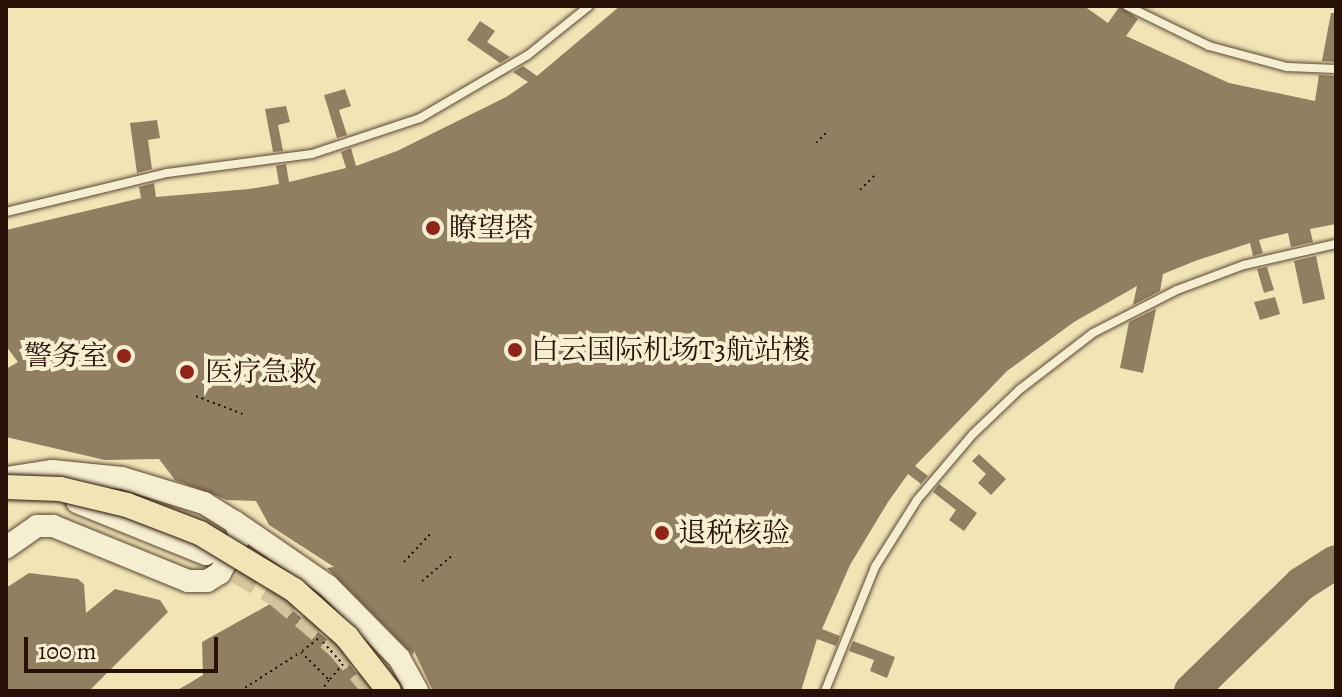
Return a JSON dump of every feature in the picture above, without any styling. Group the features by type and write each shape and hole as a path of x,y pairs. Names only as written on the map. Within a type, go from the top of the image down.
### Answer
{"main road":[{"path":"6,478 52,471 122,478 204,503 328,586 399,658 417,691"},
{"path":"6,487 73,492 127,505 200,533 294,590 347,637 389,691"},
{"path":"6,497 56,495 206,554"},
{"path":"6,548 37,526 53,526 188,581 207,581 233,555 240,536 235,522"}],"lane":[{"path":"6,212 167,173 312,154 420,118 528,55 589,6"},
{"path":"1127,6 1209,46 1287,67 1336,69"},
{"path":"825,691 847,626 875,567 917,500 973,434 1019,390 1093,333 1177,290 1244,265 1336,244"}],"path":[{"path":"816,143 829,130"},
{"path":"860,190 874,176"},
{"path":"196,396 245,415"},
{"path":"404,562 431,533"},
{"path":"422,581 453,555"},
{"path":"240,691 301,652 318,637 343,664 321,691"},
{"path":"301,652 329,680"}],"building":[{"name":"白云国际机场T3航站楼","path":"620,6 1084,6 1108,23 1120,6 1138,19 1126,36 1229,83 1315,101 1319,75 1336,76 1336,224 1310,229 1313,242 1291,247 1288,233 1259,240 1263,253 1253,256 1250,243 1163,274 1160,291 1133,305 1137,286 1074,322 1007,371 915,466 928,476 921,484 908,474 888,502 850,565 822,629 840,636 836,646 817,639 801,691 433,691 414,651 413,655 327,568 334,567 269,525 256,501 227,500 175,480 159,459 105,460 6,437 6,369 18,362 6,346 6,230 141,198 139,187 154,183 156,197 279,184 276,166 286,164 289,182 346,168 341,152 351,148 356,166 397,151 506,97 528,82 513,72 523,66 537,76"},
{"path":"1331,13 1336,13 1336,62 1322,61"},
{"path":"480,21 495,31 487,42 510,57 500,63 467,40"},
{"path":"345,89 351,106 339,110 347,135 337,138 324,95"},
{"path":"286,106 290,122 278,125 283,151 273,152 265,109"},
{"path":"157,120 160,138 148,140 152,169 137,173 130,123"},
{"path":"1316,256 1325,299 1303,304 1294,261"},
{"path":"1267,267 1274,290 1264,293 1257,269"},
{"path":"1275,297 1280,314 1260,320 1254,302"},
{"path":"1156,309 1143,373 1120,368 1129,322"},
{"path":"979,454 1006,479 991,495 978,483 986,474 972,461"},
{"path":"939,484 977,513 964,531 949,520 956,510 933,492"},
{"path":"29,573 78,579 84,584 86,613 115,589 160,600 168,612 89,691 6,691 6,588"},
{"path":"279,599 336,647 370,691 176,691 203,675 202,642"},
{"path":"853,641 895,657 887,678 870,671 874,660 849,651"}],"taxiway":[{"path":"1191,691 1301,584 1336,562"}],"tunnel":[{"path":"209,556 277,596 337,647 374,691"}],"place":[{"name":"瞭望塔","path":"433,228"},
{"name":"白云国际机场T3航站楼","path":"515,350"},
{"name":"警务室","path":"124,356"},
{"name":"医疗急救","path":"187,372"},
{"name":"退税核验","path":"662,533"}]}
